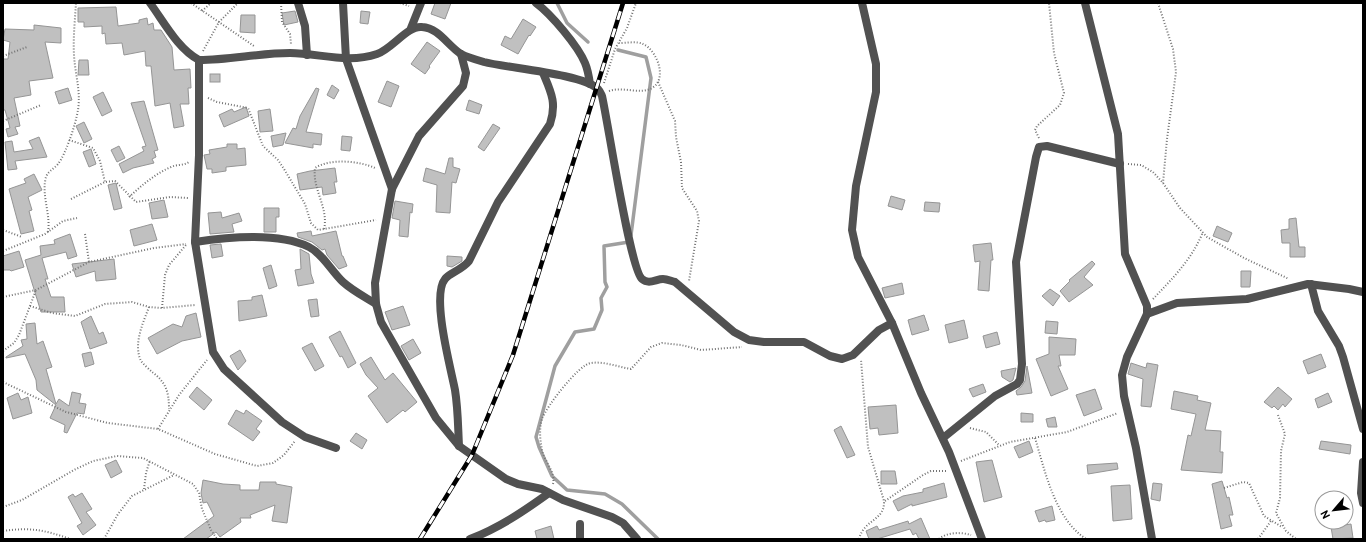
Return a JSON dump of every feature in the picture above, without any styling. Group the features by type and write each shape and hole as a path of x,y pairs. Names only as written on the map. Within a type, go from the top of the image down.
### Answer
{"street":[{"path":"150,3 184,48 199,60 291,53 346,59 378,54 403,37 411,28 421,3"},
{"path":"298,3 305,26 307,55"},
{"path":"343,3 346,59 392,189"},
{"path":"536,3 554,20 580,54 584,62 590,84"},
{"path":"862,3 876,64 876,92 856,186 852,230 858,258 892,323 921,393 943,438 982,539"},
{"path":"1085,3 1118,134 1125,254 1147,310 1127,356 1122,375 1127,410 1136,448 1152,539"},
{"path":"411,28 422,27 431,29 461,54 484,62 543,72 590,84 601,94 630,242 638,273 642,279 648,282 663,279 675,282 734,332 749,340 764,342 804,342 830,356 842,359 853,355 880,330 892,323"},
{"path":"461,54 466,73 463,86 419,136 392,189 385,219 375,283 376,304 380,322 438,422 459,446 506,479 518,484 542,488 563,500 612,517 623,523 637,539"},
{"path":"199,60 199,155 195,242 213,352 224,369 240,386 282,422 305,437 336,448"},
{"path":"459,446 455,391 442,323 442,284 445,278 463,268 469,261 498,202 550,124 554,111 551,95 543,72"},
{"path":"943,438 987,402 1017,384 1020,380 1022,364 1016,262 1039,147 1047,146 1120,164"},
{"path":"195,242 221,238 269,238 295,243 310,248 345,284 376,304"},
{"path":"1147,310 1176,303 1247,299 1301,285 1311,284 1363,292"},
{"path":"1311,284 1318,311 1339,346 1343,357 1363,428"},
{"path":"1363,462 1361,493 1363,504"},
{"path":"470,539 486,533 518,515 549,493"},
{"path":"580,524 580,539"}],"path":[{"path":"48,232 50,222 45,187 46,176 58,165 77,118 79,98 74,55 76,3"},
{"path":"191,3 243,37 264,55"},
{"path":"202,11 211,3"},
{"path":"199,60 210,36 219,22 238,3"},
{"path":"280,3 282,22 290,34 291,53"},
{"path":"601,94 615,49 627,28 636,3"},
{"path":"1039,147 1039,136 1035,130 1037,126 1060,105 1064,92 1054,53 1049,3"},
{"path":"1158,3 1174,49 1176,72 1163,183"},
{"path":"619,43 641,43 652,51 659,68 658,82 675,121 681,162 682,188 698,211 699,221 688,294"},
{"path":"3,56 27,48"},
{"path":"601,94 613,90 642,91 652,88 658,82"},
{"path":"199,93 217,102 248,108 263,146 278,160 288,174 308,209 311,223 318,230 385,219"},
{"path":"3,121 41,105"},
{"path":"69,140 93,148 100,161 105,182"},
{"path":"129,197 144,183 167,168 176,164 185,165 199,155"},
{"path":"324,229 326,220 315,168 347,161 365,164 387,173"},
{"path":"1120,164 1141,165 1152,172 1163,183 1180,208 1208,237 1244,258 1301,285"},
{"path":"71,199 105,182 118,182 129,197 136,202 170,197 196,199"},
{"path":"3,251 48,232 63,221 77,218"},
{"path":"3,230 22,237"},
{"path":"1147,310 1195,250 1203,232"},
{"path":"85,234 89,262"},
{"path":"3,297 36,290 89,262 154,248 195,242"},
{"path":"162,308 165,275 169,265 186,244"},
{"path":"3,351 14,343 19,335 36,290"},
{"path":"30,306 52,313 75,316 105,304 132,302 149,307 162,308 206,305"},
{"path":"149,307 139,338 139,353 142,363 160,378 166,386 169,394 169,409"},
{"path":"549,493 553,482 552,473 542,451 540,429 543,417 550,404 581,367 590,362 597,362 631,369 651,347 662,343 681,345 701,350 727,349 746,346"},
{"path":"859,539 865,525 881,515 884,508 884,501 868,447 861,349"},
{"path":"158,429 169,409 213,352"},
{"path":"3,382 66,412 108,423 149,426 215,454 257,466 274,463 284,455 293,443 305,437"},
{"path":"884,501 923,474 955,467 999,445 1067,432 1127,410"},
{"path":"1278,415 1285,434 1281,457 1280,498 1276,513 1283,528"},
{"path":"960,425 986,432 999,445"},
{"path":"1035,438 1049,482 1060,507 1073,527 1086,539"},
{"path":"3,507 22,500 74,470 93,462 117,456 131,456 150,460 174,475 193,484 197,488 202,509 211,530 217,539"},
{"path":"144,489 146,473 150,460"},
{"path":"104,539 126,503 132,496 174,475"},
{"path":"1224,488 1243,482 1249,483 1260,503 1263,514 1296,539"},
{"path":"1258,539 1271,521"},
{"path":"3,530 25,528 39,529 70,539"},
{"path":"939,539 944,535 955,533 969,534 982,539"},
{"path":"106,535 108,539"}],"building":[{"path":"435,3 451,3 445,19 431,14"},
{"path":"116,7 118,26 139,23 139,20 147,18 148,25 153,23 154,30 161,30 172,47 174,70 190,69 191,88 188,88 189,104 180,104 184,126 174,128 170,103 155,106 151,66 146,66 145,51 124,55 122,43 106,44 105,33 102,34 102,26 84,27 84,22 78,22 78,8"},
{"path":"295,11 298,22 284,25 282,13"},
{"path":"361,11 370,12 368,24 360,23"},
{"path":"241,15 255,15 255,33 240,32"},
{"path":"523,19 536,27 530,36 529,35 518,54 501,45 505,36 511,39"},
{"path":"34,25 61,28 61,43 45,42 53,78 29,81 31,95 14,98 20,126 15,127 18,134 8,137 6,129 10,128 5,110 3,110 3,59 8,59 10,42 3,40 5,29 34,30"},
{"path":"427,42 440,51 425,74 411,64"},
{"path":"79,60 88,60 89,75 78,75"},
{"path":"210,74 220,74 220,82 210,82"},
{"path":"387,81 399,86 391,107 378,102"},
{"path":"332,85 339,90 334,99 327,95"},
{"path":"68,88 72,100 59,104 55,92"},
{"path":"316,88 319,89 306,132 322,134 321,145 313,144 313,148 285,143 293,128 296,129 300,116"},
{"path":"103,92 112,111 102,116 93,97"},
{"path":"469,100 482,105 479,114 466,110"},
{"path":"144,101 158,150 154,151 156,157 152,159 154,163 133,168 123,173 119,164 144,151 142,147 146,146 131,103"},
{"path":"246,107 249,116 224,127 219,115 232,109 234,112"},
{"path":"270,109 273,131 260,132 258,111"},
{"path":"84,122 92,139 84,143 76,126"},
{"path":"493,124 500,128 484,151 478,147"},
{"path":"286,133 283,145 273,147 271,136"},
{"path":"342,136 352,137 350,151 341,150"},
{"path":"39,137 47,157 15,161 17,169 8,170 5,142 12,141 14,152 33,149 29,141"},
{"path":"227,144 237,144 237,149 245,148 246,165 226,167 226,171 212,173 212,169 207,169 204,155 210,154 209,150 227,147"},
{"path":"119,146 125,158 117,162 111,150"},
{"path":"91,149 96,164 89,167 83,152"},
{"path":"449,158 453,158 453,167 460,169 456,183 452,182 450,213 436,212 437,185 423,181 426,168 445,174"},
{"path":"335,168 337,182 334,182 336,193 323,195 322,187 300,190 297,174"},
{"path":"34,174 42,190 28,197 32,210 29,211 34,231 21,234 9,189 26,183 24,179"},
{"path":"116,183 122,208 114,210 108,185"},
{"path":"891,196 905,200 902,210 888,206"},
{"path":"164,200 168,217 152,219 149,203"},
{"path":"395,201 413,204 412,213 410,212 408,237 399,236 400,220 392,218"},
{"path":"925,202 940,203 939,212 924,211"},
{"path":"264,208 279,208 279,217 276,217 276,232 264,232"},
{"path":"221,212 222,218 239,213 242,221 232,224 234,232 210,234 208,213"},
{"path":"1296,218 1299,247 1305,247 1305,257 1290,257 1290,243 1282,243 1281,230 1289,229 1289,219"},
{"path":"152,224 157,240 134,246 130,230"},
{"path":"1217,226 1232,233 1228,242 1213,236"},
{"path":"311,231 312,236 336,231 342,256 347,266 339,269 327,255 325,249 322,250 312,242 298,237 297,233"},
{"path":"70,234 77,256 68,259 66,252 42,258 48,279 45,279 51,297 64,297 65,312 41,312 25,260 41,255 40,246 55,244 54,240"},
{"path":"991,243 993,260 991,260 989,291 978,290 980,261 975,262 973,245"},
{"path":"221,244 223,256 212,258 210,245"},
{"path":"300,249 309,254 311,274 314,283 298,286 295,270 301,269"},
{"path":"19,251 24,267 11,271 3,270 3,256"},
{"path":"447,256 462,257 462,261 452,267 447,266"},
{"path":"114,259 116,279 96,281 95,271 76,277 72,264"},
{"path":"1092,261 1095,264 1084,277 1093,285 1069,302 1060,291 1070,281 1069,280"},
{"path":"271,265 277,286 269,289 263,268"},
{"path":"1241,271 1251,271 1250,287 1241,287"},
{"path":"902,283 904,294 885,298 882,288"},
{"path":"1050,289 1060,296 1053,306 1042,296"},
{"path":"262,295 267,316 239,321 238,301 252,300 252,297"},
{"path":"317,299 319,316 311,317 308,300"},
{"path":"403,306 410,325 392,330 385,312"},
{"path":"196,313 201,337 182,341 157,354 148,338 173,324 182,327 186,316"},
{"path":"924,315 929,330 912,335 908,320"},
{"path":"91,316 99,334 103,332 107,343 90,349 81,322"},
{"path":"964,320 968,338 949,343 945,325"},
{"path":"1046,321 1058,322 1057,334 1045,333"},
{"path":"35,323 37,344 43,341 52,367 46,369 56,404 59,399 69,406 72,392 81,394 79,403 86,404 84,414 77,413 67,433 64,432 65,425 50,418 56,405 37,390 36,380 25,354 6,358 23,346 21,340 27,339 26,324"},
{"path":"340,331 356,363 348,368 329,337"},
{"path":"997,332 1000,344 986,348 983,336"},
{"path":"1049,337 1076,339 1075,355 1059,355 1061,366 1058,366 1068,389 1051,396 1036,359 1049,354"},
{"path":"413,339 421,353 409,360 401,346"},
{"path":"312,343 324,366 315,371 302,348"},
{"path":"240,350 246,361 238,370 230,356"},
{"path":"91,352 94,364 85,367 82,354"},
{"path":"1321,354 1326,367 1308,374 1303,361"},
{"path":"371,357 385,380 393,373 417,402 405,412 403,410 387,423 368,396 378,388 366,375 360,364"},
{"path":"1131,363 1146,368 1147,363 1158,365 1151,407 1141,406 1143,379 1128,374"},
{"path":"1027,366 1032,393 1017,395 1016,391 1025,381"},
{"path":"1016,368 1013,380 1010,382 1002,377 1001,371"},
{"path":"983,384 986,392 973,397 969,389"},
{"path":"197,387 212,400 204,410 189,397"},
{"path":"1278,387 1292,399 1285,407 1283,404 1278,410 1274,406 1272,408 1264,402"},
{"path":"1095,389 1102,409 1084,416 1076,395"},
{"path":"1174,391 1198,396 1197,400 1211,403 1205,430 1221,431 1220,452 1223,452 1222,473 1181,470 1188,435 1191,436 1196,414 1171,409"},
{"path":"18,393 21,400 28,397 32,413 13,419 7,398"},
{"path":"1328,393 1332,402 1318,408 1315,399"},
{"path":"896,405 898,433 879,435 878,428 870,429 868,407"},
{"path":"236,410 244,414 246,410 262,421 256,429 260,432 253,441 228,424"},
{"path":"1021,413 1033,414 1033,422 1021,422"},
{"path":"1055,417 1057,427 1048,427 1046,419"},
{"path":"841,426 855,455 847,458 834,430"},
{"path":"356,433 367,440 362,449 350,441"},
{"path":"1029,441 1033,452 1019,458 1014,447"},
{"path":"1321,441 1351,445 1350,454 1319,449"},
{"path":"116,460 122,472 111,478 105,465"},
{"path":"992,460 1002,497 984,502 976,462"},
{"path":"1117,463 1118,469 1088,474 1087,465"},
{"path":"881,471 895,471 897,484 881,484"},
{"path":"203,480 223,484 240,485 240,490 259,490 260,482 276,482 276,484 292,487 287,523 272,521 275,505 250,515 251,518 240,518 241,522 220,537 216,532 206,539 183,539 214,516 207,502 203,503 201,493"},
{"path":"1222,481 1227,498 1229,497 1233,515 1229,515 1232,526 1221,529 1212,484"},
{"path":"944,483 947,497 912,506 912,504 898,511 893,501 903,496 923,492 923,489"},
{"path":"1153,483 1162,484 1160,501 1151,499"},
{"path":"1130,485 1132,519 1113,521 1111,486"},
{"path":"82,493 92,509 86,512 96,525 83,535 77,526 82,523 68,497 73,494 75,497"},
{"path":"1052,506 1055,520 1046,522 1045,520 1039,522 1035,511"},
{"path":"921,518 930,539 919,539 916,533 913,535 910,529 877,539 869,539 866,531 877,526 879,530 908,521 909,524"},
{"path":"551,526 554,539 537,539 535,531"},
{"path":"1332,530 1352,530 1353,538 1333,539"}],"waterway":[{"path":"557,3 567,23 588,42"},
{"path":"618,50 646,57 651,78 631,235"},
{"path":"629,242 604,246 605,282 607,287 601,298 602,310 594,329 575,332 555,366 536,437 552,476 567,490 605,494 622,504 658,539"}],"railway":[{"path":"420,539 472,455 513,355 623,3"}]}
